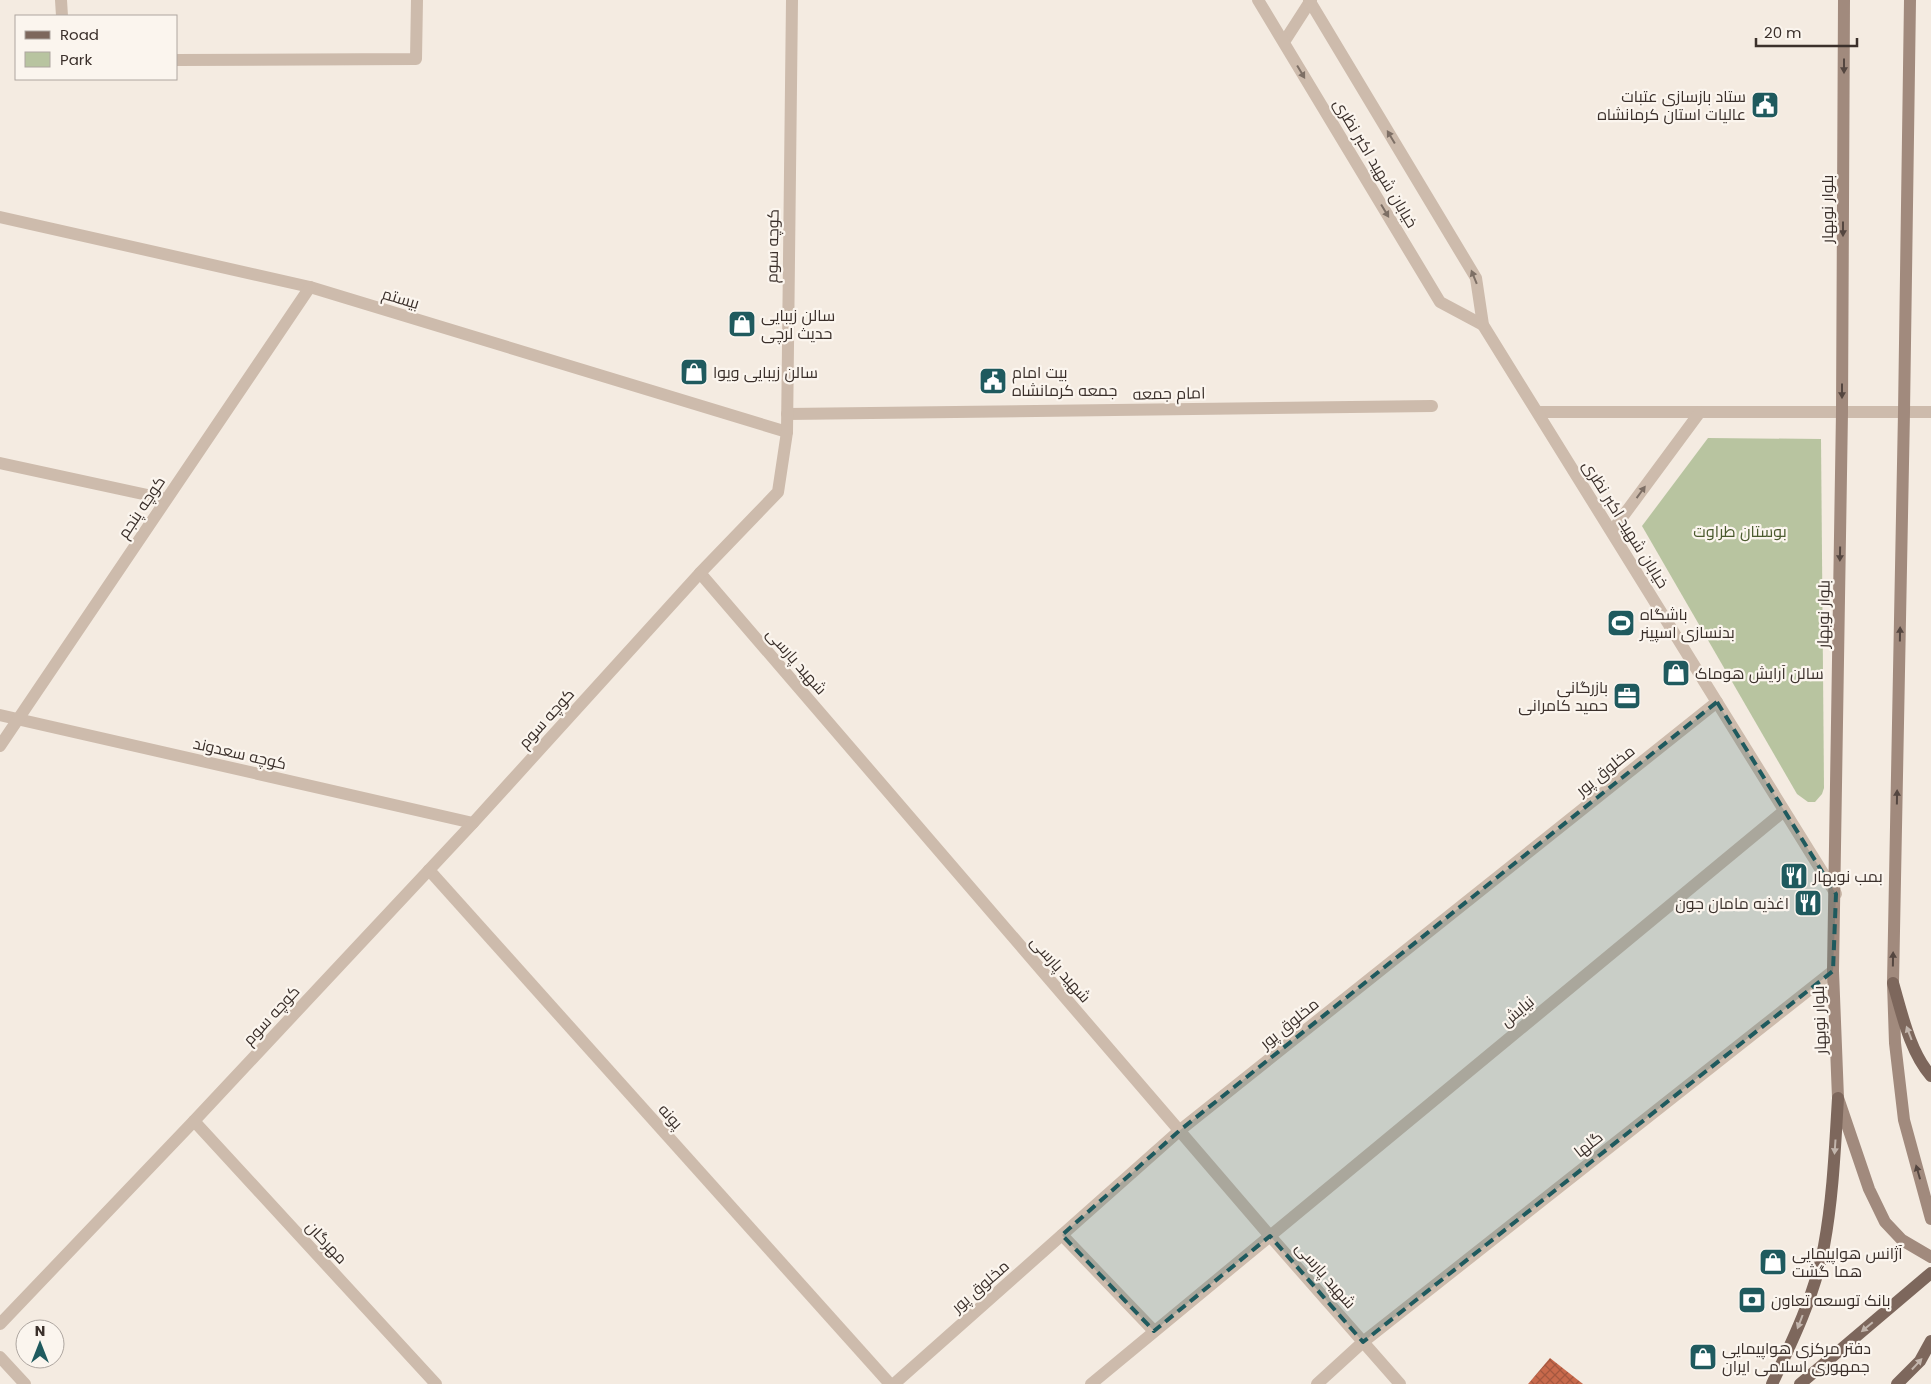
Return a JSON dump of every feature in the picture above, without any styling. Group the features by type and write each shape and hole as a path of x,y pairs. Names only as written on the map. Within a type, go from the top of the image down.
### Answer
{"main road":[{"name":"بلوار نوبهار","path":"1844,0 1842,412 1836,894 1833,972 1838,1098 1869,1189 1880,1214 1902,1240 1931,1257"},
{"path":"1910,0 1893,983 1895,1044 1904,1120 1931,1219"},
{"path":"1893,983 1911,1038 1918,1055 1931,1076"},
{"path":"1772,1384 1800,1322 1824,1246 1833,1173 1838,1098"},
{"path":"1800,1384 1931,1273"},
{"path":"1897,1384 1920,1361 1931,1341"}],"street":[{"path":"62,0 62,15"},
{"path":"178,60 416,59 417,0"},
{"name":"کوچه سوم","path":"0,1324 194,1121 473,823 700,573 778,492 787,432 792,0"},
{"name":"خیابان شهید اکبر نظری","path":"1258,0 1440,302 1483,325"},
{"path":"1284,42 1310,0"},
{"name":"خیابان شهید اکبر نظری","path":"1310,0 1476,278 1483,325 1836,894"},
{"name":"بیستم","path":"0,217 310,287 787,432"},
{"name":"کوچه پنجم","path":"0,746 310,287"},
{"name":"امام جمعه","path":"787,414 1432,406"},
{"path":"1538,412 1931,412"},
{"path":"1612,531 1700,412"},
{"path":"0,463 166,498"},
{"name":"شهید پارسی","path":"700,573 1179,1131 1400,1384"},
{"name":"مخلوق پور","path":"894,1384 1179,1131 1717,702"},
{"name":"کوچه سعدوند","path":"0,715 473,823"},
{"name":"نیایش","path":"1091,1384 1784,811"},
{"name":"پونه","path":"429,870 890,1384"},
{"name":"گلها","path":"1317,1384 1363,1342 1833,972"},
{"name":"مهرگان","path":"194,1121 436,1384"},
{"path":"1062,1235 1154,1331"},
{"path":"0,1357 25,1384"}],"highlighted area":[{"path":"1717,702 1836,894 1833,971 1363,1342 1270,1236 1154,1331 1062,1235 1179,1131"}],"green space":[{"name":"بوستان طراوت","path":"1708,438 1821,439 1824,788 1822,794 1815,802 1808,802 1797,794 1642,526"}],"building":[{"path":"1550,1358 1583,1384 1528,1384"}],"place":[{"name":"ستاد بازسازی عتبات عالیات استان کرمانشاه","path":"1765,105"},
{"name":"سالن زیبایی حدیث لرچی","path":"742,324"},
{"name":"سالن زیبایی ویوا","path":"694,372"},
{"name":"بیت امام جمعه کرمانشاه","path":"993,381"},
{"name":"باشگاه بدنسازی اسپینر","path":"1621,623"},
{"name":"سالن آرایش هوماک","path":"1676,673"},
{"name":"بازرگانی حمید کامرانی","path":"1627,696"},
{"name":"بمب نوبهار","path":"1794,876"},
{"name":"اغذیه مامان جون","path":"1808,903"},
{"name":"آژانس هواپیمایی هما گشت","path":"1773,1262"},
{"name":"بانک توسعه تعاون","path":"1752,1300"},
{"name":"دفتر مرکزی هواپیمایی جمهوری اسلامی ایران","path":"1703,1357"}]}
